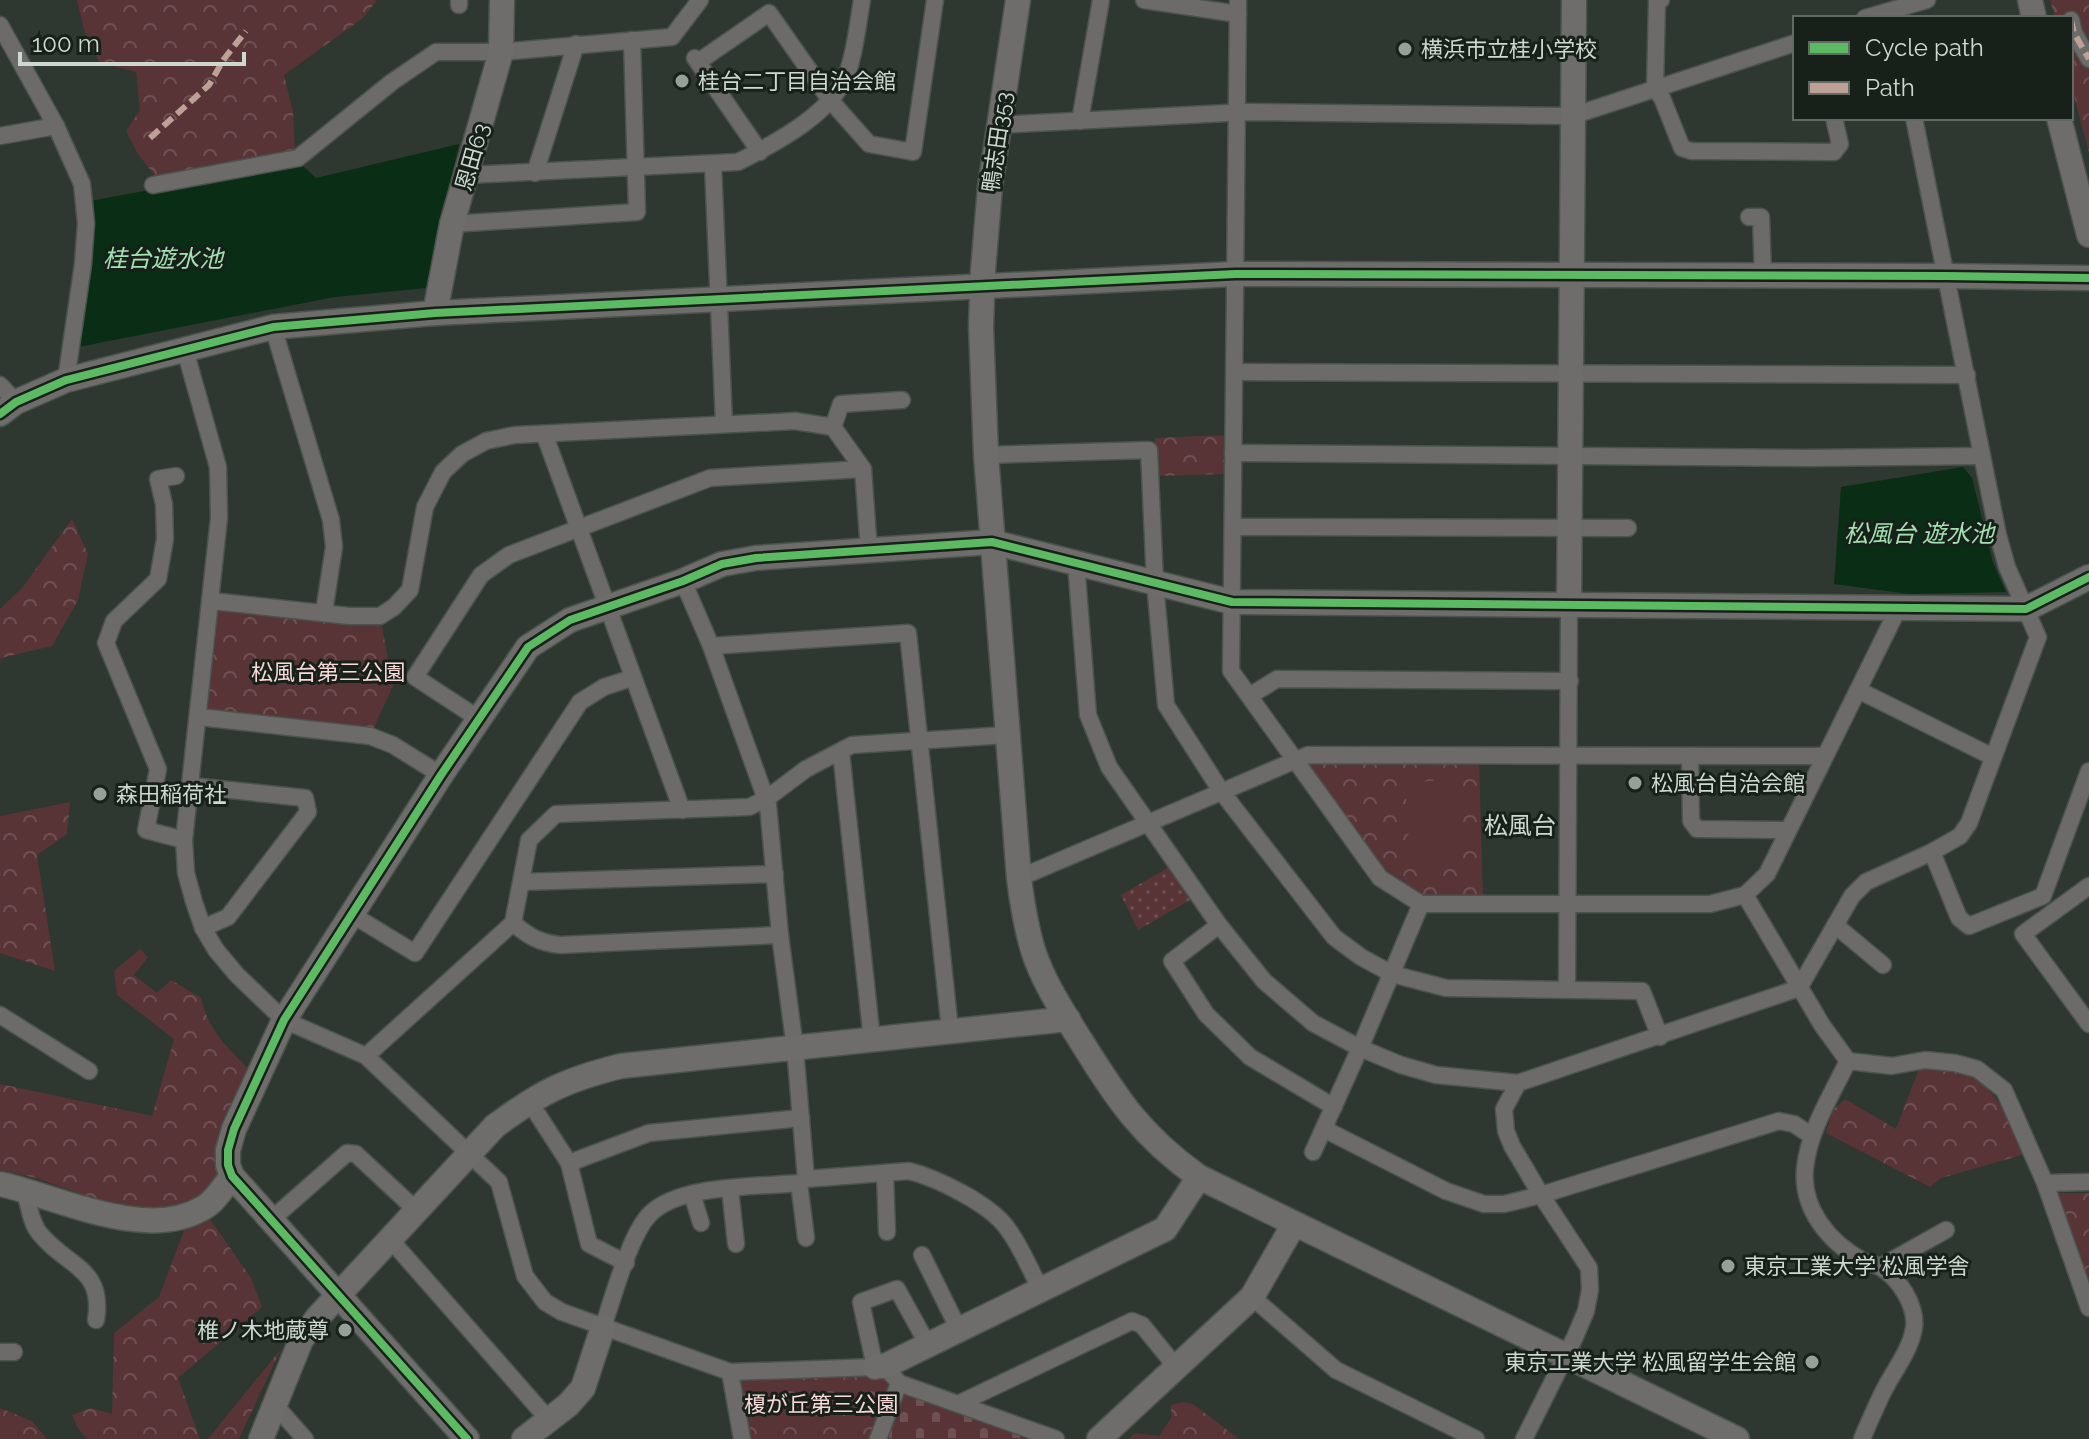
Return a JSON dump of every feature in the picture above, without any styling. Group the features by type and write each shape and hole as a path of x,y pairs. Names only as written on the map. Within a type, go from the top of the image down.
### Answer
{"street":[{"name":"恩田63","path":"435,313 452,224 501,52 502,0"},
{"path":"153,185 298,158 392,82 436,52 501,52 676,37 700,0"},
{"path":"467,175 738,162 760,152 823,110 849,71 862,0"},
{"path":"760,152 696,60 769,13 830,100 869,144 913,152 935,0"},
{"name":"鴨志田353","path":"1018,0 990,187 982,286 986,455 1007,735 1019,878 1034,952 1068,1019 1124,1110 1163,1149 1199,1177 1737,1439"},
{"path":"1080,121 1101,0"},
{"path":"1144,0 1238,7 1231,671 1380,878 1421,904 1710,904 1745,895 1767,874 1898,609"},
{"path":"1567,989 1574,0"},
{"path":"1661,0 1657,1 1655,89 1662,98 1682,148 1691,151 1834,152 1840,144 1834,120"},
{"path":"1871,16 1927,0"},
{"path":"0,25 56,126 82,184 86,223 83,264 66,380"},
{"path":"2073,28 2089,59"},
{"path":"452,224 637,212 632,40"},
{"path":"535,173 576,44"},
{"path":"999,125 1343,112 1572,116 1793,44"},
{"path":"1076,563 1088,715 1109,767 1219,925 1264,981 1313,1023 1401,1065 1436,1075 1518,1083 1799,988 1852,896 1866,882 1960,836 1969,823 2038,637 2001,546 1914,120"},
{"path":"2060,120 2089,235"},
{"path":"0,136 56,126"},
{"path":"713,165 724,424"},
{"path":"1761,217 1763,277"},
{"path":"5,401 66,380 273,327 435,313 1235,274 2089,278"},
{"path":"273,327 331,520 334,547 324,612"},
{"path":"185,350 218,467 219,518 212,601 184,840 186,873 203,928 237,975 284,1020 366,1056 499,1182 525,1276 545,1302 562,1312 730,1372 887,1365 1165,1229 1199,1177"},
{"path":"1236,372 1967,375"},
{"path":"833,427 841,404 902,400"},
{"path":"212,601 349,616 380,616 410,590 425,507 443,472 462,454 486,441 515,435 545,436 795,421 833,427 863,469 869,551"},
{"path":"545,436 682,810"},
{"path":"986,455 1149,450 1155,583 1166,705 1221,791 1334,937 1392,974 1446,988 1642,991 1660,1037"},
{"path":"1233,453 1982,456"},
{"path":"479,719 415,677 481,575 509,555 710,478 863,469"},
{"path":"176,476 158,479 164,504 165,539 158,579 114,621 106,643 158,769 146,830 184,840"},
{"path":"1234,527 1628,528"},
{"path":"467,1439 232,1176 228,1165 234,1129 284,1020 441,775 528,647 570,620 683,581 722,564 756,558 992,542 1232,602 2026,609 2086,584"},
{"path":"683,581 711,646 766,799 795,1048 806,1238"},
{"path":"711,646 908,633 950,1030"},
{"path":"351,914 415,953 580,702 604,687 632,678"},
{"path":"1251,695 1277,679 1570,681"},
{"path":"1858,690 1993,757"},
{"path":"199,717 370,736 393,745 441,775"},
{"path":"366,1056 513,923 529,840 556,814 749,807 766,799 806,769 852,745 1007,735"},
{"path":"841,752 872,1040"},
{"path":"1019,878 1308,755 1825,756"},
{"path":"1690,756 1691,821 1697,829 1788,830"},
{"path":"1932,852 1959,918 1969,926 2043,896 2089,771"},
{"path":"192,786 305,798 308,812 228,917 203,928"},
{"path":"522,882 775,874"},
{"path":"2089,886 2023,934 2089,1024"},
{"path":"1745,895 1799,988 1848,1061 1892,1066 1925,1060 1977,1069 2004,1090 2045,1183 2089,1308"},
{"path":"1313,1152 1421,904"},
{"path":"513,923 526,935 544,944 560,945 780,935"},
{"path":"1219,925 1172,961 1206,1014 1250,1057 1334,1107"},
{"path":"1835,925 1883,965"},
{"path":"0,1015 89,1071"},
{"path":"261,1439 301,1340 341,1289 495,1126 529,1101 560,1084 621,1066 1068,1019"},
{"path":"1848,1061 1812,1136 1805,1169 1807,1192 1813,1215 1834,1242 1865,1262 1880,1267 1908,1296 1914,1327 1904,1355 1882,1392 1862,1439"},
{"path":"1518,1083 1504,1109 1506,1131 1541,1195 1589,1268 1590,1290 1586,1311 1524,1439"},
{"path":"529,1101 569,1163 589,1244 626,1263"},
{"path":"569,1163 649,1133 801,1118"},
{"path":"1324,1129 1446,1191 1484,1204 1504,1204 1541,1195 1779,1121 1794,1124 1812,1136"},
{"path":"272,1219 347,1153 356,1154 416,1210"},
{"path":"524,1439 568,1405 583,1388 638,1233 649,1214 667,1201 730,1189 909,1171 924,1175 987,1209 1007,1227 1041,1290"},
{"path":"885,1173 887,1232"},
{"path":"0,1184 114,1216 178,1218 207,1207 232,1176"},
{"path":"2045,1183 2089,1182"},
{"path":"730,1189 736,1244"},
{"path":"31,1191 27,1200 40,1235 93,1281 98,1292 96,1320"},
{"path":"692,1194 701,1223"},
{"path":"1099,1439 1252,1297 1294,1224"},
{"path":"1880,1267 1946,1230"},
{"path":"389,1238 549,1420"},
{"path":"922,1255 959,1330"},
{"path":"875,1367 861,1302 897,1289 928,1345"},
{"path":"1252,1297 1336,1370 1476,1439"},
{"path":"960,1403 1132,1321 1142,1325 1177,1368"},
{"path":"875,1367 889,1371 899,1383 1056,1439"},
{"path":"730,1372 742,1439"},
{"path":"878,1439 899,1383"},
{"path":"274,1404 305,1439"}],"green space":[{"path":"77,0 377,0 363,18 284,75 293,112 295,152 156,177 138,154 126,131 140,110 136,72 99,62 84,30"},
{"path":"2050,0 2089,0 2089,153 2073,92 2073,16 2054,16"},
{"path":"1226,435 1226,474 1157,476 1155,438"},
{"path":"72,519 88,554 78,600 52,646 1,658 0,662 0,609 22,588"},
{"name":"松風台第三公園","path":"215,605 380,616 393,686 370,736 199,717"},
{"path":"1479,756 1483,901 1421,904 1380,878 1296,760"},
{"path":"1455,779 1461,857 1410,860 1405,783"},
{"path":"70,802 67,834 37,855 55,971 0,953 0,816"},
{"path":"1169,867 1192,899 1138,930 1121,895"},
{"path":"140,949 148,957 134,975 157,993 171,980 201,998 214,1029 250,1070 224,1174 191,1204 162,1210 115,1206 36,1178 0,1170 0,1084 152,1116 174,1039 117,995 114,971"},
{"path":"1919,1069 1958,1072 1980,1082 2004,1110 2022,1155 1941,1178 1930,1187 1826,1133 1833,1110 1845,1099 1896,1129"},
{"path":"2055,1193 2089,1193 2089,1304"},
{"path":"207,1215 251,1278 262,1307 178,1378 200,1439 87,1439 72,1415 91,1408 112,1414 114,1333 159,1297 185,1228"},
{"path":"281,1349 239,1439 208,1439"},
{"name":"榎が丘第三公園","path":"875,1367 899,1383 878,1439 742,1439 730,1372"},
{"path":"901,1390 1039,1439 889,1439"},
{"path":"1182,1402 1193,1404 1239,1439 1129,1439 1135,1433 1159,1436 1171,1418 1171,1405"},
{"path":"0,1408 32,1421 47,1439 0,1439"}],"water":[{"name":"桂台遊水池","path":"459,144 426,288 335,297 78,347 90,201 215,178 303,166 316,178"},
{"name":"松風台 遊水池","path":"1963,467 1972,478 1993,563 2006,592 1909,594 1834,584 1841,487"}],"marked path":[{"path":"2073,29 2089,59"},
{"path":"150,138 209,85 246,31"}],"cycle path":[{"path":"0,414 16,402 66,380 273,327 435,313 1235,274 2089,278"},
{"path":"467,1439 232,1176 228,1150 234,1129 284,1020 441,775 528,647 570,620 683,581 722,564 756,558 992,542 1232,602 2026,609 2089,577"}],"place":[{"name":"横浜市立桂小学校","path":"1405,49"},
{"name":"桂台二丁目自治会館","path":"682,81"},
{"name":"松風台自治会館","path":"1635,783"},
{"name":"森田稲荷社","path":"100,794"},
{"name":"東京工業大学 松風学舎","path":"1728,1266"},
{"name":"椎ノ木地蔵尊","path":"345,1330"},
{"name":"東京工業大学 松風留学生会館","path":"1812,1362"}],"district":[{"name":"松風台","path":"1520,826"}]}
